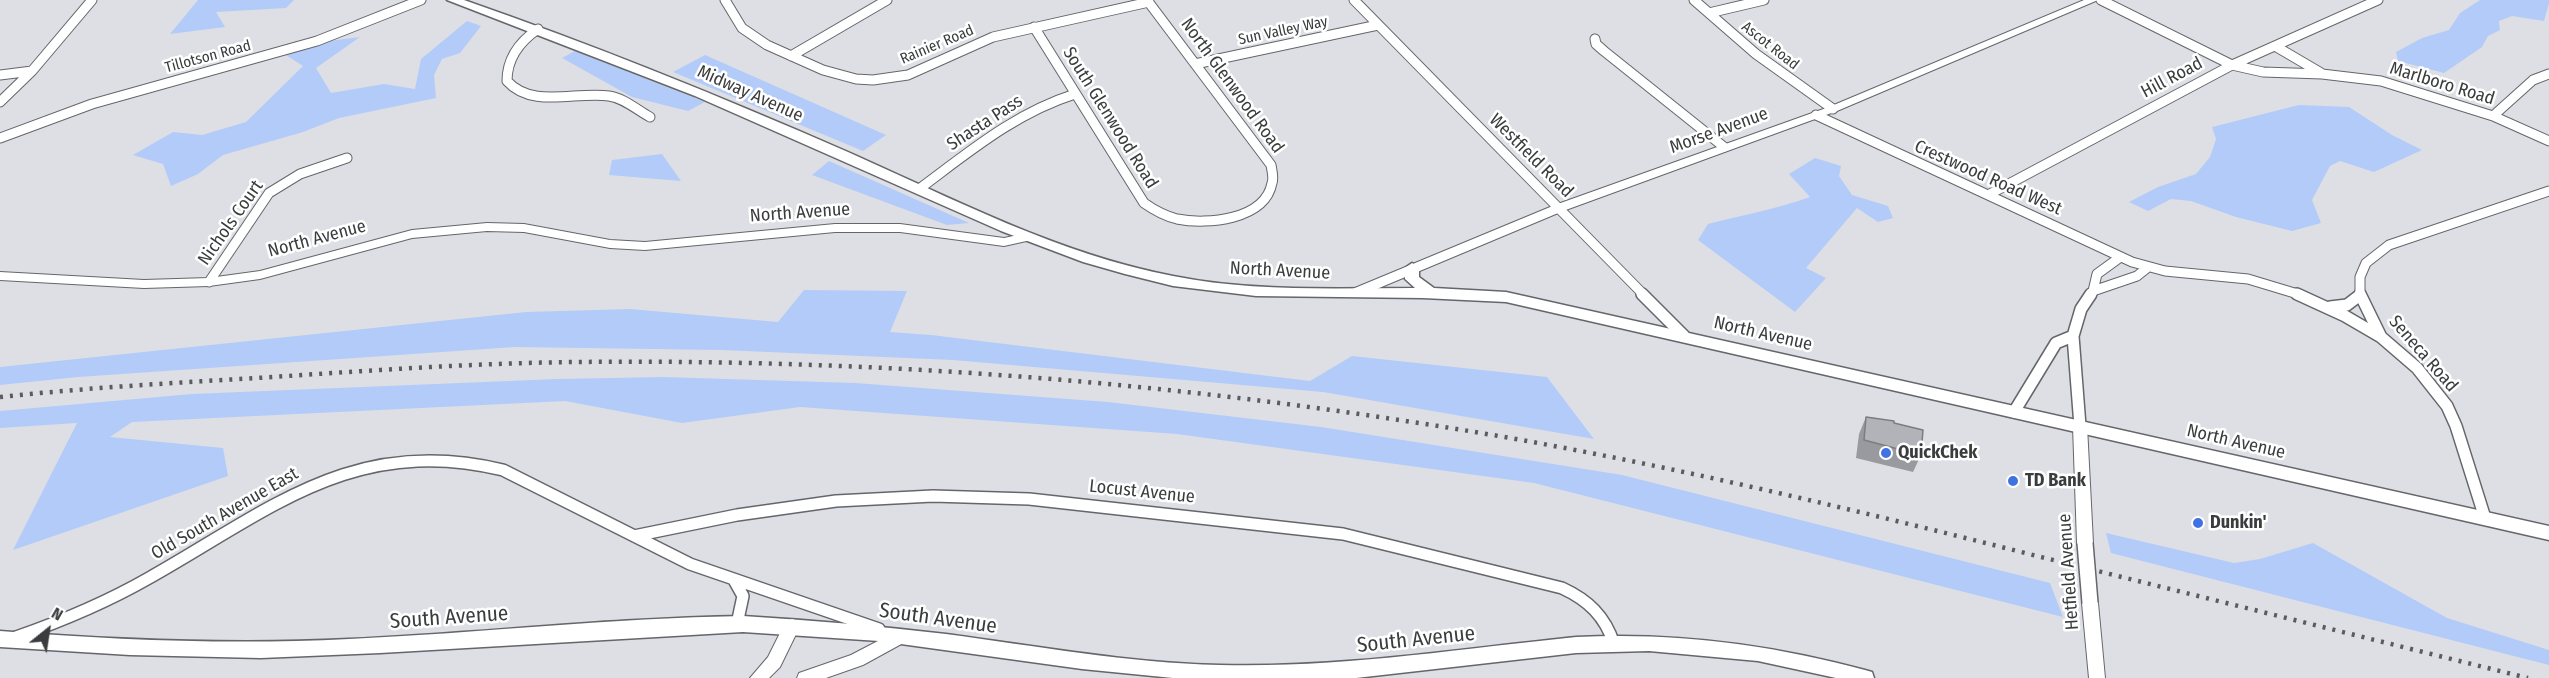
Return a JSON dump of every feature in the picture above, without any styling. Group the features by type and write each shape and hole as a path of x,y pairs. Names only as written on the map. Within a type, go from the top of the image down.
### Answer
{"main road":[{"name":"Midway Avenue","path":"455,0 538,29 708,95 1027,237"},
{"name":"North Avenue","path":"1027,237 1098,262 1172,281 1271,293 1429,292 1506,297 2549,533"},
{"path":"1412,268 1412,279 1429,292"},
{"name":"South Avenue","path":"4,640 74,646 215,650 344,648 737,624 792,626 899,637 1091,663 1282,676 1581,644 1662,644 1720,649 1791,660 1865,678"}],"street":[{"path":"0,102 32,71 92,0"},
{"name":"Tillotson Road","path":"0,138 92,104 317,41 421,0"},
{"name":"Rainier Road","path":"725,0 732,17 752,37 842,77 881,79 913,72 978,42 1148,1"},
{"path":"791,56 887,0"},
{"name":"Westfield Road","path":"1354,0 1684,336"},
{"name":"Ascot Road","path":"1694,0 1756,54 1833,109"},
{"path":"1709,13 1764,0"},
{"name":"Morse Avenue","path":"1355,293 1559,208 1833,109 2093,0"},
{"name":"Marlboro Road","path":"2101,0 2232,65 2263,72 2322,74 2380,81 2493,116 2549,141"},
{"name":"Hill Road","path":"1988,195 2232,65 2378,0"},
{"name":"North Glenwood Road","path":"1148,1 1267,160 1274,174 1268,196 1250,210 1237,216"},
{"name":"Sun Valley Way","path":"1195,64 1378,25"},
{"name":"South Glenwood Road","path":"1034,27 1144,203 1165,216 1193,222 1216,221 1237,216"},
{"path":"538,29 519,44 508,65 507,80 513,87 528,95 539,97 588,94 612,97 650,117"},
{"path":"1595,39 1596,44 1604,51 1724,147"},
{"name":"Marlboro Road","path":"2276,46 2322,74"},
{"path":"0,75 32,71"},
{"path":"2493,116 2533,80 2549,74"},
{"name":"Shasta Pass","path":"919,189 1005,126 1043,105 1076,94"},
{"name":"Crestwood Road West","path":"1816,115 1928,170 1988,195 2119,258 2147,268 2248,279 2330,307 2381,337"},
{"name":"Nichols Court","path":"209,282 268,194 300,174 347,158"},
{"path":"2330,307 2347,305 2360,295 2360,277 2366,263 2389,245 2549,190"},
{"name":"North Avenue","path":"0,276 144,284 209,282 260,275 412,234 467,228 524,228 610,244 645,246 835,228 900,228 1004,242 1027,237"},
{"path":"2080,426 2073,336 2081,309 2093,291 2093,279 2096,273 2119,258"},
{"path":"2093,291 2136,276 2147,268"},
{"name":"Seneca Road","path":"2360,295 2381,337 2422,373 2447,406 2456,426 2485,518"},
{"path":"2014,412 2056,343 2073,336"},
{"name":"Hetfield Avenue","path":"2080,426 2085,543 2097,678"},
{"name":"Old South Avenue East","path":"4,640 76,615 113,598 166,569 285,497 329,479 393,462 433,459 487,465 502,470 690,564 899,637"},
{"name":"Locust Avenue","path":"634,536 748,513 836,501 933,496 1041,500 1284,525 1343,534 1562,588 1588,602 1599,612 1607,624 1614,644"},
{"path":"734,580 742,588 744,597 737,624"},
{"path":"758,678 774,662 792,626"},
{"path":"805,678 857,660 899,637"}],"shaded area":[{"path":"198,0 294,0 286,8 216,12 225,27 170,34"},
{"path":"2480,0 2549,0 2549,3 2544,21 2512,16 2499,21 2500,30 2488,36 2482,47 2444,73 2398,61 2396,52 2422,38 2449,30 2460,13"},
{"path":"467,21 481,26 460,53 442,59 434,75 436,98 339,118 303,132 223,155 198,174 171,186 163,164 133,155 173,132 202,135 246,122 303,66 286,55 320,42 360,37 316,68 331,93 384,84 415,89 421,59"},
{"path":"575,51 705,102 688,111 632,97 562,58"},
{"path":"705,55 886,135 863,151 673,72"},
{"path":"2299,105 2349,107 2392,135 2422,150 2374,172 2340,161 2330,166 2312,200 2321,223 2292,231 2236,217 2191,201 2171,199 2148,211 2129,202 2158,187 2196,174 2210,157 2216,139 2212,127"},
{"path":"662,154 681,181 609,175 612,160"},
{"path":"1815,158 1841,166 1839,176 1852,195 1888,206 1893,218 1878,222 1857,208 1806,268 1826,278 1795,312 1698,240 1708,224 1810,197 1789,174"},
{"path":"829,161 969,223 947,225 812,175"},
{"path":"804,290 907,291 890,332 1310,381 1352,356 1547,377 1594,439 1323,392 953,360 722,350 515,347 78,377 0,385 0,367 526,312 630,309 778,322"},
{"path":"663,377 855,383 1108,402 1321,427 1622,475 2050,583 2063,617 1534,483 1177,434 800,407 682,423 565,401 132,422 110,437 223,448 228,476 13,550 77,423 0,428 0,411 192,394 557,379"},
{"path":"2106,533 2234,563 2260,559 2313,543 2447,618 2549,650 2549,665 2111,553"}],"building":[{"path":"1866,417 1894,421 1894,423 1923,430 1921,455 1864,440"}],"railway":[{"path":"0,397 128,386 377,370 578,362 787,364 892,368 1101,383 1205,394 1412,422 1650,465 1885,518 2528,678"}],"place":[{"name":"QuickChek","path":"1886,453"},
{"name":"TD Bank","path":"2013,481"},
{"name":"Dunkin'","path":"2198,523"}]}
